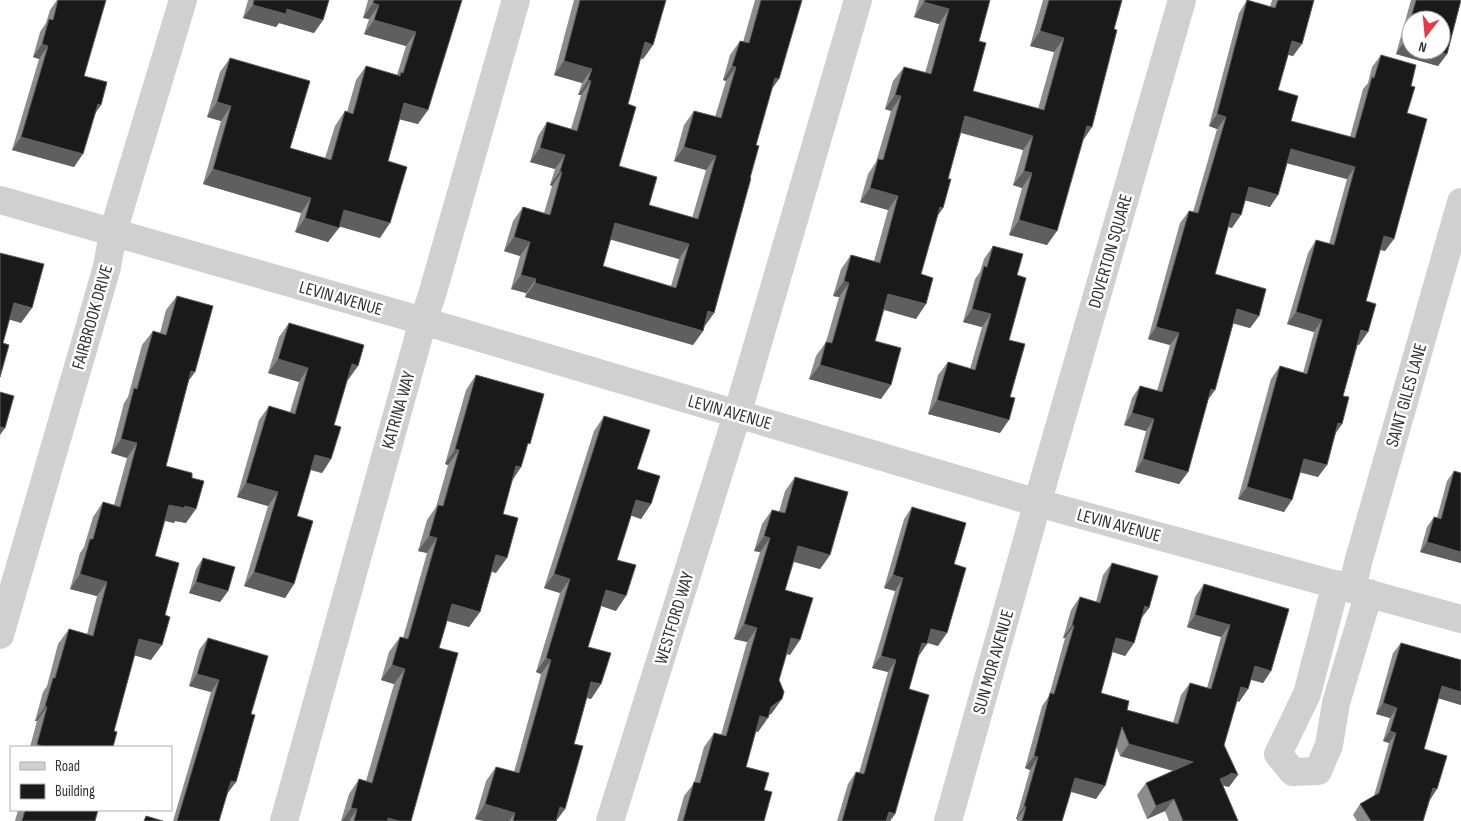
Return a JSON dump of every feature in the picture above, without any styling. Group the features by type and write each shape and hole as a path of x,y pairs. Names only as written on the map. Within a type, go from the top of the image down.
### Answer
{"street":[{"name":"FAIRBROOK DRIVE","path":"0,635 107,267 113,232 183,0"},
{"name":"KATRINA WAY","path":"284,821 423,321 516,0"},
{"path":"737,414 858,0"},
{"name":"DOVERTON SQUARE","path":"1038,503 1182,0"},
{"name":"LEVIN AVENUE","path":"0,200 423,321 1038,503 1461,619"},
{"name":"SAINT GILES LANE","path":"1352,588 1329,745 1318,771 1293,772 1278,754 1352,588 1461,202"},
{"name":"WESTFORD WAY","path":"610,821 737,414"},
{"name":"SUN MOR AVENUE","path":"948,821 1038,503"},
{"path":"1306,694 1336,703"}],"building":[{"path":"58,0 106,0 84,76 107,82 101,105 98,104 83,154 21,137 48,46 42,44 49,19 53,20"},
{"path":"254,0 329,0 323,20 287,9 286,14 253,5"},
{"path":"374,0 462,0 428,110 404,103 388,161 407,167 390,223 344,210 339,228 305,218 311,198 213,169 231,106 217,102 230,58 310,81 290,148 331,160 345,111 353,114 366,66 400,76 401,72 403,73 416,32 374,20 379,5 373,3"},
{"path":"580,0 666,0 653,45 645,42 628,104 636,107 619,166 657,177 649,205 698,219 716,156 684,147 694,111 721,118 736,67 732,66 740,41 749,43 761,0 802,0 779,79 775,78 756,145 759,146 751,178 714,313 708,311 703,331 535,283 536,279 521,275 530,242 514,237 523,207 550,215 565,155 540,148 547,122 577,131 591,81 588,80 592,69 564,61","holes":["615,223 689,244 676,288 603,266"]},
{"path":"925,0 990,0 979,41 986,43 973,91 1044,110 1064,38 1040,31 1049,0 1122,0 1114,29 1117,30 1092,127 1087,126 1057,231 1019,220 1032,173 1024,171 1033,136 965,116 948,179 951,179 943,208 940,207 921,274 933,278 926,304 888,294 875,341 901,348 891,385 820,365 826,342 832,343 849,283 844,281 851,255 880,263 898,196 870,188 878,159 883,160 901,96 895,95 904,67 931,74 949,9 924,2"},
{"path":"1247,0 1275,8 1278,0 1314,0 1302,44 1292,41 1278,90 1298,96 1291,121 1355,138 1372,77 1374,78 1381,55 1416,65 1411,86 1415,87 1407,113 1427,119 1394,239 1384,236 1366,301 1376,304 1368,332 1361,330 1343,396 1349,397 1342,424 1338,423 1327,465 1304,459 1292,500 1247,487 1280,366 1307,374 1322,320 1296,312 1316,240 1334,245 1355,167 1291,149 1278,195 1249,187 1241,215 1232,213 1215,274 1266,289 1259,316 1237,309 1215,390 1211,389 1188,472 1143,459 1154,419 1132,413 1140,386 1162,392 1179,333 1156,327 1189,211 1198,213 1226,117 1217,114"},
{"path":"1416,0 1461,0 1451,39 1451,10 1413,10"},
{"path":"993,246 1023,254 1017,275 1026,278 1009,340 1025,344 1010,397 1015,398 1009,420 937,400 948,362 975,370 991,314 972,309 984,266 987,267"},
{"path":"0,253 44,264 32,308 14,303 3,343 9,345 0,377"},
{"path":"177,296 213,306 195,372 191,371 166,466 192,473 192,478 204,481 196,509 169,505 155,556 179,563 165,615 170,617 162,645 139,639 114,731 117,732 113,746 41,746 37,744 47,707 45,706 69,629 93,636 107,582 80,574 90,539 93,539 103,502 120,507 137,443 121,439 134,388 137,389 153,331 166,335"},
{"path":"289,323 364,345 358,366 352,364 334,425 341,427 331,459 315,455 297,516 313,521 294,584 254,572 278,492 246,483 269,406 295,414 308,368 278,359"},
{"path":"476,375 544,394 530,444 528,443 521,467 516,466 503,514 518,518 507,558 496,555 480,612 452,604 439,648 458,653 411,821 399,821 388,818 388,821 354,821 357,809 351,808 359,779 372,783 405,669 392,665 400,637 408,639 437,538 429,536 438,505 443,506 459,450 455,449"},
{"path":"0,392 14,396 5,428 0,427"},
{"path":"604,416 650,430 637,469 660,476 651,504 636,500 617,560 636,565 626,596 606,590 588,647 611,653 601,684 591,682 574,744 583,746 565,809 560,807 556,821 513,821 515,813 485,804 496,767 519,773 551,660 546,658 570,579 554,574"},
{"path":"1454,471 1461,473 1461,552 1427,542 1434,517 1441,519"},
{"path":"795,477 848,492 830,555 798,546 785,590 813,598 800,640 791,638 779,680 784,692 782,699 771,707 768,718 760,716 746,767 769,773 764,790 772,792 764,821 683,821 694,782 700,783 714,733 726,736 757,628 744,624 770,538 764,536 772,510 785,513"},
{"path":"912,507 966,523 954,564 966,568 947,633 931,629 927,644 922,643 909,689 929,695 895,814 889,812 886,821 842,821 856,772 864,774 896,660 881,656 903,578 893,575"},
{"path":"203,558 235,567 228,591 196,582"},
{"path":"1112,563 1158,576 1149,608 1145,606 1134,643 1116,638 1101,693 1129,701 1127,710 1178,724 1190,683 1211,689 1230,625 1195,615 1204,584 1289,609 1271,671 1255,666 1248,689 1241,687 1224,745 1238,775 1230,773 1220,779 1238,821 1183,821 1174,799 1156,806 1146,783 1193,762 1129,744 1122,727 1105,786 1075,778 1062,821 1022,821 1026,807 1024,806 1038,757 1034,756 1050,693 1054,694 1074,626 1072,625 1080,597 1100,603"},
{"path":"208,638 268,656 251,714 255,715 236,782 231,781 219,821 177,821 219,680 197,674"},
{"path":"1401,643 1461,660 1461,692 1442,686 1424,749 1447,756 1437,789 1433,788 1423,821 1371,821 1360,804 1379,793 1396,733 1390,731 1397,708 1383,703"},
{"path":"25,811 98,811 95,821 22,821"},
{"path":"146,816 163,821 144,821"}]}
